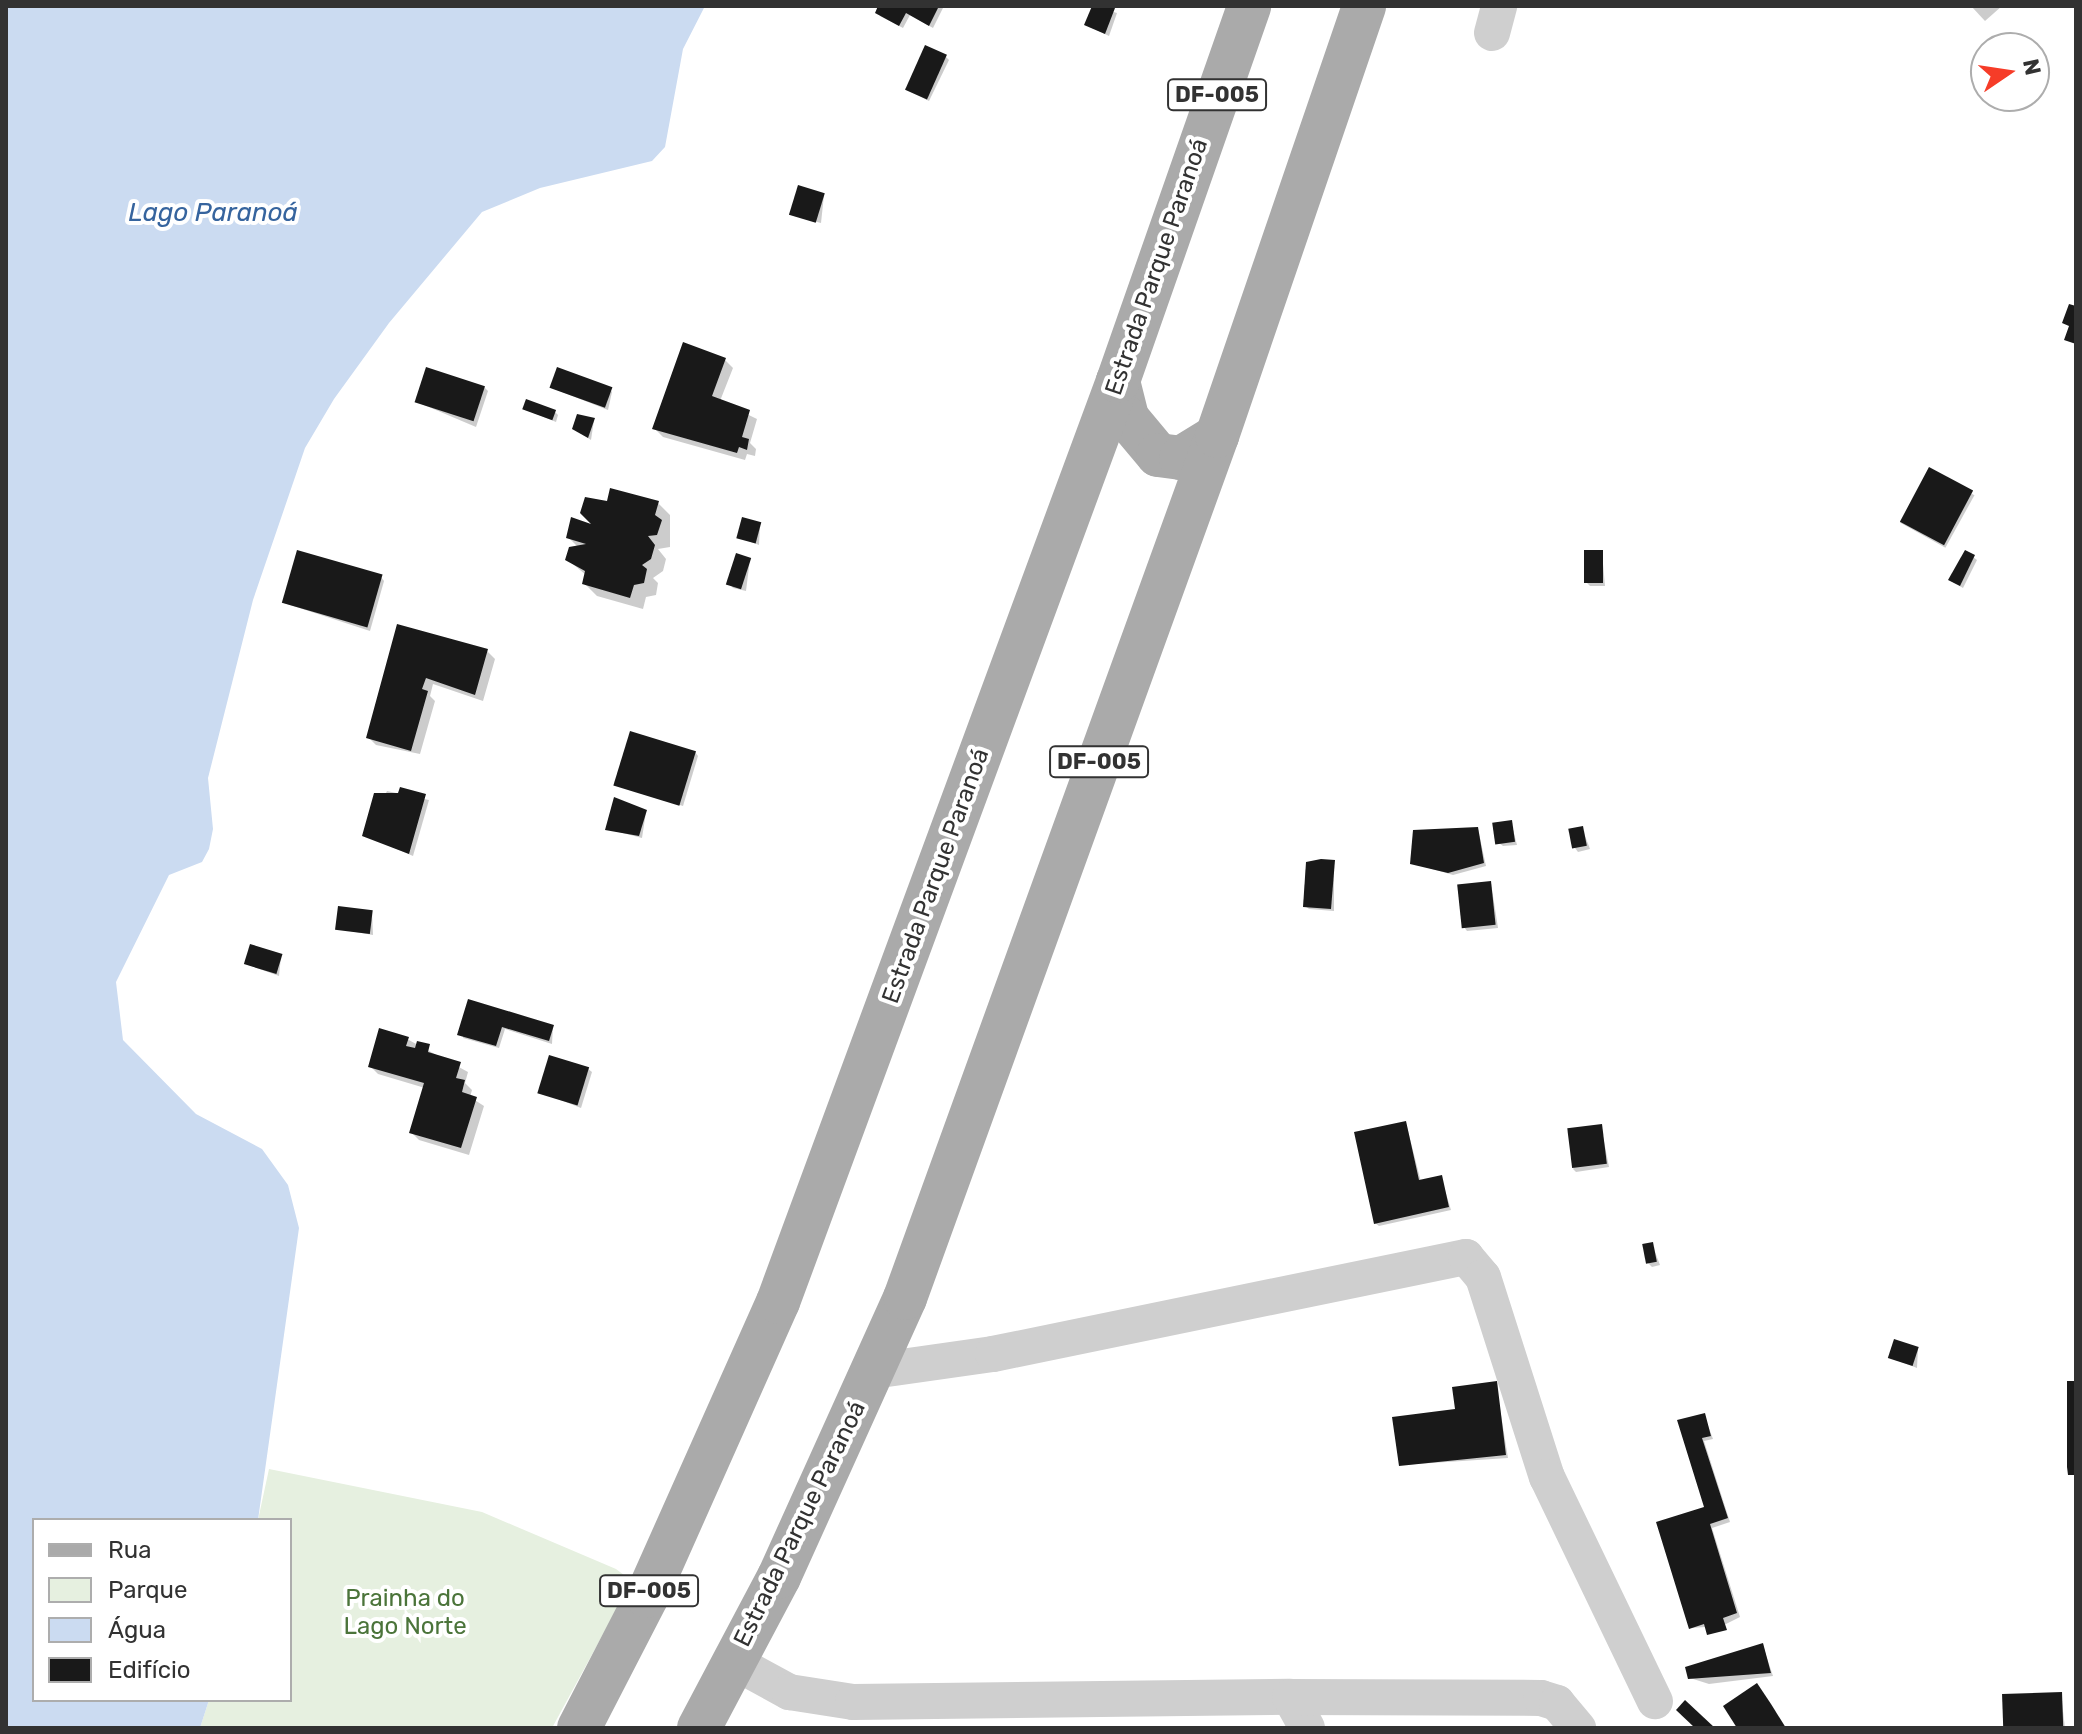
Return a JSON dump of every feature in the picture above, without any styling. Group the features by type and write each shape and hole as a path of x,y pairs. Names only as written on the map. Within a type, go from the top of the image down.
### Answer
{"main road":[{"name":"Estrada Parque Paranoá","path":"582,1725 647,1596 778,1302 1118,381 1249,6"},
{"name":"Estrada Parque Paranoá","path":"699,1728 779,1577 905,1298 1217,436 1364,6"},
{"path":"1118,381 1127,418 1158,455 1181,458 1217,436"}],"street":[{"path":"873,1371 993,1354 1466,1257 1483,1277 1547,1477 1655,1701"},
{"path":"734,1662 789,1692 853,1702 1290,1697 1541,1698 1557,1703 1578,1728"},
{"path":"1290,1697 1307,1728"}],"green space":[{"name":"Prainha do Lago Norte","path":"269,1469 482,1512 616,1569 632,1581 552,1728 200,1728 208,1702 292,1702 292,1518 258,1518"}],"water":[{"name":"Lago Paranoá","path":"6,6 705,6 683,49 665,147 652,161 540,188 482,212 389,323 334,399 305,448 253,600 208,778 213,829 209,849 202,862 169,875 116,982 123,1040 196,1114 262,1149 288,1185 299,1228 258,1518 32,1518 32,1702 208,1702 200,1728 6,1728"}],"building":[{"path":"878,6 939,6 929,26 906,13 899,26 875,13"},
{"path":"1092,6 1115,8 1105,34 1084,25"},
{"path":"925,45 947,55 927,100 905,90"},
{"path":"798,185 825,193 816,223 789,215"},
{"path":"2069,304 2076,306 2076,344 2064,340 2069,326 2062,323"},
{"path":"683,342 726,358 712,396 750,410 742,437 749,439 747,450 739,447 737,453 652,429"},
{"path":"426,367 485,386 474,421 415,402"},
{"path":"557,367 612,387 605,408 549,388"},
{"path":"526,399 556,410 552,420 522,409"},
{"path":"577,414 595,418 588,438 572,429"},
{"path":"1929,467 1973,490 1944,545 1900,522"},
{"path":"610,488 659,501 655,515 662,520 657,535 648,536 655,545 651,559 642,565 647,569 644,583 634,585 630,598 582,584 585,571 565,560 569,547 586,544 566,538 571,517 591,524 580,513 585,497 607,501"},
{"path":"742,517 761,522 756,543 736,538"},
{"path":"297,550 383,575 367,627 282,603"},
{"path":"1584,550 1603,550 1603,583 1584,583"},
{"path":"1965,550 1975,555 1960,586 1948,580"},
{"path":"736,553 751,558 741,589 726,584"},
{"path":"397,624 488,649 475,695 426,678 422,689 428,691 411,751 366,738"},
{"path":"630,731 696,751 679,806 613,786"},
{"path":"400,787 426,794 409,854 362,836 374,793 398,793"},
{"path":"614,797 647,810 639,836 605,830"},
{"path":"1512,820 1515,842 1495,845 1492,823"},
{"path":"1583,826 1587,846 1572,848 1568,829"},
{"path":"1478,827 1484,863 1448,873 1410,864 1413,830"},
{"path":"1335,860 1331,909 1303,907 1306,862"},
{"path":"1491,881 1496,925 1462,928 1457,885"},
{"path":"338,906 373,910 370,934 335,930"},
{"path":"250,944 283,954 276,974 244,964"},
{"path":"468,999 554,1025 549,1041 502,1027 496,1046 457,1035"},
{"path":"379,1028 409,1037 406,1046 415,1048 417,1041 430,1044 428,1052 461,1062 456,1078 465,1080 462,1092 477,1097 461,1148 409,1133 424,1083 368,1067"},
{"path":"549,1055 589,1067 577,1106 537,1093"},
{"path":"1406,1121 1419,1180 1442,1175 1449,1207 1374,1224 1354,1132"},
{"path":"1602,1124 1607,1164 1572,1168 1567,1128"},
{"path":"1653,1242 1657,1262 1646,1264 1642,1244"},
{"path":"1894,1339 1919,1347 1913,1366 1888,1358"},
{"path":"1497,1381 1506,1455 1399,1466 1392,1417 1455,1409 1452,1387"},
{"path":"2067,1381 2076,1381 2076,1475 2068,1475 2067,1467"},
{"path":"1705,1413 1711,1436 1702,1438 1728,1518 1710,1524 1737,1613 1723,1618 1727,1630 1707,1635 1704,1624 1689,1629 1656,1522 1704,1507 1677,1420"},
{"path":"1763,1643 1771,1673 1688,1679 1685,1667"},
{"path":"1757,1683 1786,1728 1737,1728 1723,1706"},
{"path":"2062,1692 2063,1726 2003,1728 2002,1694"},
{"path":"1685,1700 1715,1728 1695,1728 1676,1710"}]}
